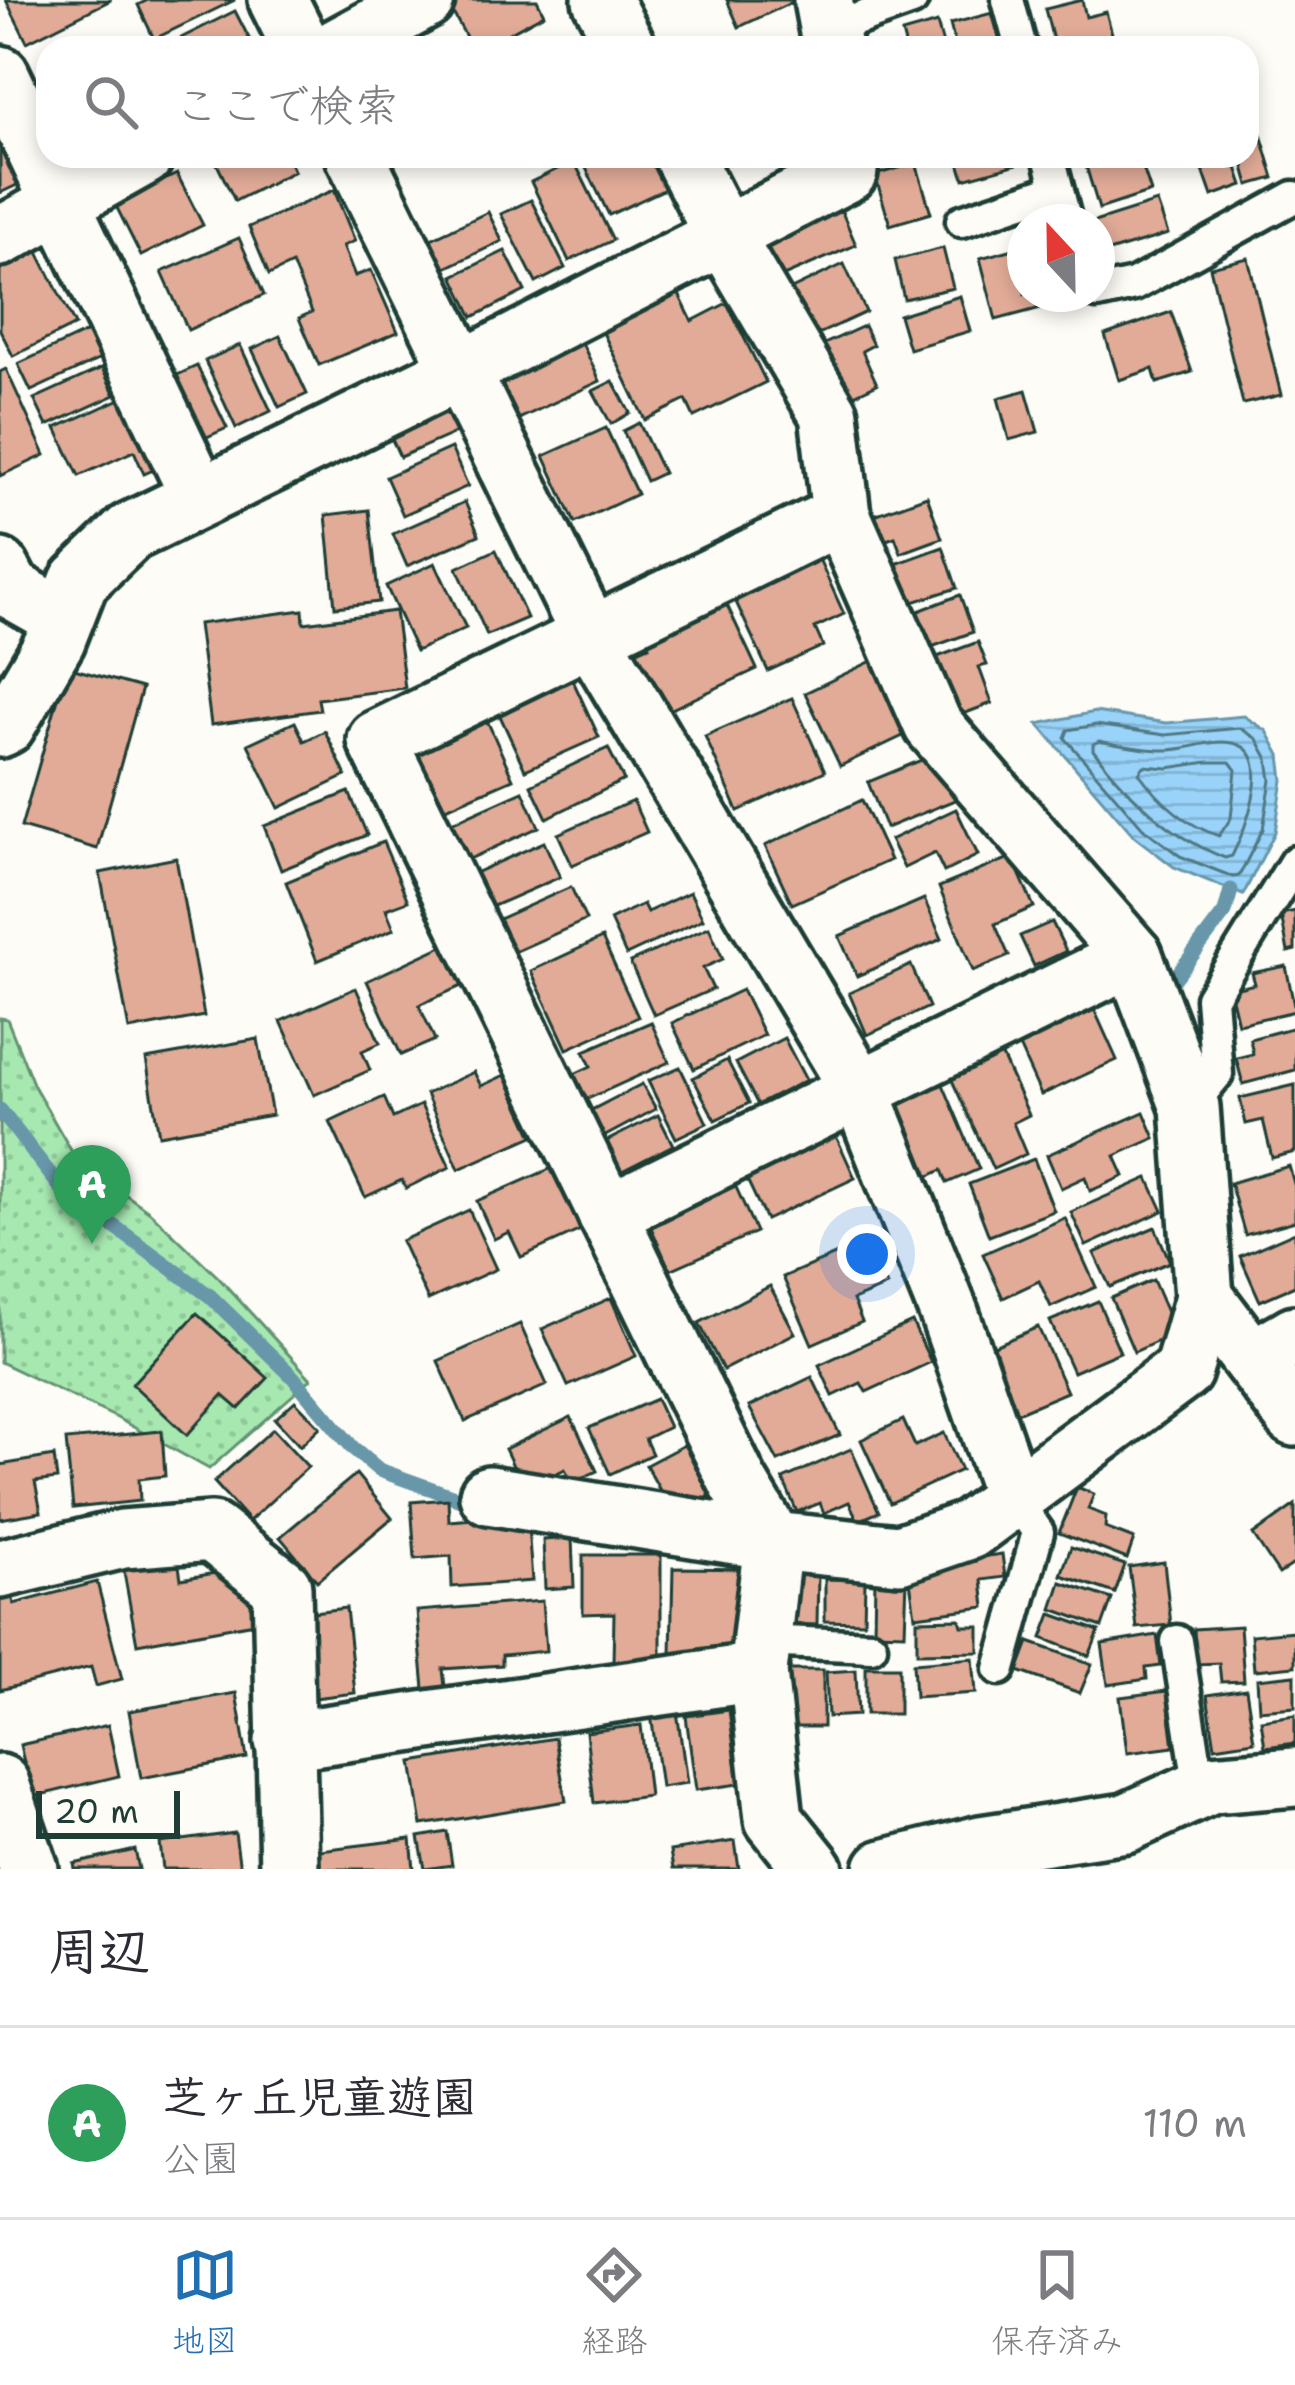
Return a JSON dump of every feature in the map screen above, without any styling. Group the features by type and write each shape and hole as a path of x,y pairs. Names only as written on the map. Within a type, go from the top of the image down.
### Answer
{"street":[{"path":"278,0 296,36"},
{"path":"359,36 425,0"},
{"path":"602,0 621,36"},
{"path":"0,75 36,150"},
{"path":"45,168 200,497"},
{"path":"0,236 122,168"},
{"path":"361,168 592,636 859,1088 1026,1515"},
{"path":"489,1495 773,1541 899,1554 1026,1515 1183,1371 1204,1297 1190,1108 1133,956 933,725 841,515 829,414 689,168"},
{"path":"0,728 36,674 79,581 130,532 460,371 848,172 848,168"},
{"path":"814,1869 774,1819 760,1657 773,1541 738,1482 377,740 841,515"},
{"path":"0,568 11,589 64,619"},
{"path":"607,1214 1133,956"},
{"path":"1204,1297 1273,1347 1295,1417"},
{"path":"0,1569 123,1539 212,1532 282,1586 289,1869"},
{"path":"284,1741 760,1657"},
{"path":"884,1869 964,1859 1126,1823 1142,1843 1211,1784 1295,1777"},
{"path":"0,1784 29,1869"}],"lane":[{"path":"828,26 912,0"},
{"path":"1008,0 1018,36"},
{"path":"1051,168 1061,204"},
{"path":"962,221 1057,189"},
{"path":"1115,289 1134,285 1294,197"},
{"path":"1190,1108 1217,1074 1210,998 1295,862"},
{"path":"1000,1669 1026,1515"},
{"path":"1177,1641 1199,1790"},
{"path":"760,1657 871,1646"}],"green space":[{"path":"0,1018 7,1019 34,1086 76,1159 150,1212 218,1277 311,1379 209,1469 0,1362"}],"water":[{"path":"1095,712 1166,723 1244,716 1267,731 1280,755 1283,780 1275,832 1243,895 1174,867 1135,837 1038,724"}],"building":[{"path":"6,0 111,0 36,36 27,42"},
{"path":"148,0 235,0 160,36 153,36 138,5"},
{"path":"446,0 537,0 544,14 503,36 466,36"},
{"path":"727,0 797,0 739,27"},
{"path":"1082,0 1086,17 1106,12 1113,36 1052,36 1045,9"},
{"path":"235,11 248,36 185,36"},
{"path":"992,13 999,36 953,36 950,24"},
{"path":"937,23 941,36 903,36"},
{"path":"1259,128 1274,178 1249,185 1244,168 1259,168"},
{"path":"0,141 19,184 0,193"},
{"path":"219,168 293,168 294,171 235,201"},
{"path":"560,168 577,168 613,240 569,261 531,182"},
{"path":"586,168 655,168 665,189 609,215"},
{"path":"918,168 931,213 890,225 875,175"},
{"path":"961,168 1003,168 964,179"},
{"path":"1087,168 1143,168 1151,192 1114,204 1097,204"},
{"path":"1202,168 1237,168 1243,185 1212,196"},
{"path":"177,174 203,225 141,256 115,204"},
{"path":"334,190 355,241 343,246 355,276 371,270 398,332 319,365 299,318 312,312 292,264 269,275 249,227"},
{"path":"531,200 565,268 536,283 501,214"},
{"path":"1157,202 1168,234 1115,250 1115,215"},
{"path":"839,205 856,245 779,278 762,238"},
{"path":"488,212 502,241 439,271 425,242"},
{"path":"239,238 264,295 188,330 162,272"},
{"path":"34,244 75,325 13,356 0,330 0,262"},
{"path":"943,248 953,288 904,299 895,260"},
{"path":"505,251 525,291 473,317 453,276"},
{"path":"1007,251 1007,312 1026,312 996,320 980,258"},
{"path":"1248,258 1281,395 1243,404 1210,267"},
{"path":"844,264 866,312 801,342 779,295"},
{"path":"671,278 692,321 727,303 766,382 694,417 686,400 645,420 595,316"},
{"path":"960,296 970,331 909,349 899,315"},
{"path":"1171,312 1192,372 1157,383 1153,369 1119,380 1105,335"},
{"path":"864,326 873,345 862,351 877,384 835,404 811,350"},
{"path":"87,332 100,359 31,391 18,364"},
{"path":"280,336 307,394 279,407 252,349"},
{"path":"581,341 600,381 510,423 484,368"},
{"path":"240,345 271,411 236,428 205,361"},
{"path":"197,366 227,428 200,440 171,378"},
{"path":"102,368 115,395 47,426 34,399"},
{"path":"6,369 45,455 0,476 0,372"},
{"path":"613,381 630,413 611,424 593,391"},
{"path":"1026,390 1038,432 1009,440 998,398"},
{"path":"138,391 171,462 144,474 134,451 79,476 56,428"},
{"path":"440,395 457,432 400,457 383,420"},
{"path":"639,423 663,473 646,481 623,431"},
{"path":"606,428 637,494 575,523 544,456"},
{"path":"451,448 468,486 403,515 386,477"},
{"path":"927,496 942,538 901,553 895,537 875,544 866,518"},
{"path":"465,502 479,535 407,566 393,534"},
{"path":"369,510 379,602 335,607 326,515"},
{"path":"943,547 957,588 910,603 904,586 887,592 879,570"},
{"path":"814,548 844,614 815,628 823,646 768,671 729,587"},
{"path":"496,550 527,618 487,635 457,568"},
{"path":"435,563 466,628 416,651 386,586"},
{"path":"719,588 757,669 663,713 635,652 649,646 639,624"},
{"path":"960,595 973,632 918,652 895,620"},
{"path":"303,610 304,623 395,611 405,688 318,699 320,710 211,725 198,624"},
{"path":"978,642 987,665 979,667 992,703 950,719 929,660"},
{"path":"872,661 907,734 840,766 805,693"},
{"path":"67,667 142,688 97,849 21,827"},
{"path":"568,670 599,737 525,770 494,703"},
{"path":"792,698 825,771 738,811 705,736"},
{"path":"482,709 513,779 430,815 400,744"},
{"path":"295,722 304,741 325,731 346,776 279,808 248,744"},
{"path":"608,748 624,780 547,818 531,785"},
{"path":"936,754 955,800 886,828 868,782"},
{"path":"523,791 539,827 465,861 449,824"},
{"path":"349,792 367,835 281,870 264,826"},
{"path":"862,800 890,860 792,904 765,846"},
{"path":"633,801 647,832 572,865 558,834"},
{"path":"956,809 978,855 944,872 935,853 904,868 890,840"},
{"path":"383,842 408,901 386,909 394,929 317,961 286,882"},
{"path":"544,842 560,877 491,907 475,873"},
{"path":"1012,857 1034,907 995,924 1009,956 973,971 939,887"},
{"path":"176,858 204,1016 129,1030 100,873"},
{"path":"571,887 586,920 514,952 499,919"},
{"path":"690,892 703,919 626,955 610,920 643,904 647,912"},
{"path":"924,899 942,939 857,976 839,936"},
{"path":"1295,911 1295,950 1288,952 1281,914"},
{"path":"1052,922 1066,951 1034,966 1020,936"},
{"path":"709,927 723,959 703,968 713,989 654,1015 630,962"},
{"path":"602,938 638,1017 567,1049 531,971"},
{"path":"447,944 466,984 419,1005 435,1040 401,1055 367,981"},
{"path":"911,965 929,1007 867,1035 849,993"},
{"path":"1286,966 1295,1011 1238,1024 1230,990 1255,984 1252,973"},
{"path":"356,988 380,1043 362,1051 370,1070 314,1095 281,1021"},
{"path":"742,990 764,1035 694,1069 672,1023"},
{"path":"1089,998 1117,1060 1041,1095 1013,1033"},
{"path":"651,1022 669,1062 583,1101 572,1075 591,1066 584,1051"},
{"path":"1295,1027 1295,1070 1243,1084 1236,1058 1253,1054 1250,1039"},
{"path":"784,1038 806,1080 758,1105 736,1063"},
{"path":"258,1039 272,1115 159,1135 146,1059"},
{"path":"995,1041 1029,1115 1013,1123 1026,1154 993,1169 944,1063"},
{"path":"727,1060 749,1103 715,1120 693,1078"},
{"path":"680,1067 707,1123 676,1138 648,1081"},
{"path":"936,1068 979,1169 947,1183 942,1170 912,1184 894,1142 912,1135 891,1087"},
{"path":"474,1072 481,1086 505,1075 533,1136 459,1169 426,1094"},
{"path":"642,1084 656,1109 596,1141 582,1115"},
{"path":"1295,1085 1295,1152 1272,1158 1263,1120 1246,1124 1240,1098"},
{"path":"384,1097 393,1118 421,1105 450,1167 406,1188 402,1180 365,1197 330,1122"},
{"path":"1144,1112 1155,1138 1115,1156 1124,1176 1090,1191 1085,1177 1061,1188 1047,1155"},
{"path":"658,1115 673,1145 612,1176 597,1146"},
{"path":"831,1125 855,1178 766,1220 741,1167"},
{"path":"1034,1159 1054,1211 989,1236 969,1184"},
{"path":"559,1165 587,1227 521,1257 509,1232 494,1239 477,1201"},
{"path":"1289,1166 1295,1187 1295,1221 1245,1235 1230,1183"},
{"path":"731,1176 756,1232 670,1270 645,1214"},
{"path":"1148,1178 1163,1211 1086,1246 1071,1212"},
{"path":"469,1210 496,1269 428,1300 401,1241"},
{"path":"1065,1218 1096,1287 1051,1307 1039,1281 1003,1298 983,1254"},
{"path":"1155,1227 1170,1262 1110,1287 1094,1253"},
{"path":"1295,1232 1295,1286 1260,1301 1240,1256"},
{"path":"868,1241 887,1286 853,1300 862,1322 812,1344 783,1277"},
{"path":"1153,1280 1176,1333 1134,1352 1111,1298"},
{"path":"770,1286 795,1333 723,1370 699,1323"},
{"path":"611,1298 636,1356 568,1386 542,1329"},
{"path":"1098,1301 1120,1352 1073,1372 1050,1321"},
{"path":"197,1313 268,1378 239,1409 223,1395 187,1435 132,1384"},
{"path":"912,1322 931,1362 866,1392 861,1383 833,1396 819,1365"},
{"path":"520,1324 547,1385 465,1421 438,1361"},
{"path":"1038,1327 1067,1392 1017,1413 987,1349"},
{"path":"812,1377 840,1435 778,1461 749,1407"},
{"path":"656,1399 669,1427 645,1439 652,1454 610,1474 589,1428"},
{"path":"295,1401 320,1427 300,1446 275,1419"},
{"path":"571,1417 597,1471 571,1483 565,1469 524,1489 505,1449"},
{"path":"903,1420 915,1446 944,1433 961,1470 890,1503 861,1440"},
{"path":"273,1429 308,1467 249,1521 214,1482"},
{"path":"162,1431 165,1476 139,1479 140,1501 73,1508 66,1440"},
{"path":"684,1445 712,1495 674,1516 646,1465"},
{"path":"851,1449 879,1512 858,1521 849,1502 824,1513 820,1503 797,1512 783,1479"},
{"path":"54,1456 57,1479 35,1482 41,1512 0,1519 0,1465"},
{"path":"356,1474 392,1518 317,1581 280,1537"},
{"path":"1077,1487 1094,1494 1088,1509 1106,1516 1105,1528 1134,1539 1127,1559 1059,1533"},
{"path":"448,1499 449,1521 496,1517 497,1527 528,1525 532,1581 452,1587 451,1556 415,1559 411,1502"},
{"path":"1295,1505 1295,1563 1279,1574 1253,1535"},
{"path":"572,1538 574,1587 545,1589 543,1540"},
{"path":"176,1546 181,1579 244,1568 254,1623 137,1644 121,1556"},
{"path":"1071,1547 1125,1565 1115,1593 1061,1575"},
{"path":"1002,1554 1005,1577 982,1580 985,1607 915,1616 908,1567"},
{"path":"583,1555 661,1555 661,1663 613,1663 614,1613 583,1614"},
{"path":"1164,1562 1171,1625 1137,1628 1129,1567"},
{"path":"673,1568 757,1569 757,1614 727,1654 671,1654"},
{"path":"782,1574 818,1574 817,1625 781,1624"},
{"path":"875,1577 907,1578 905,1633 874,1632"},
{"path":"825,1579 865,1580 864,1622 825,1621"},
{"path":"9,1581 14,1604 97,1582 122,1679 96,1686 91,1667 0,1690 0,1584"},
{"path":"1061,1582 1112,1599 1102,1627 1052,1609"},
{"path":"542,1601 546,1651 502,1655 502,1665 443,1669 445,1687 424,1689 417,1611"},
{"path":"346,1608 355,1693 306,1699 296,1614"},
{"path":"1051,1614 1099,1631 1089,1656 1042,1638"},
{"path":"960,1619 962,1626 979,1626 979,1652 917,1653 917,1620"},
{"path":"1240,1626 1244,1681 1221,1682 1219,1663 1196,1664 1194,1629"},
{"path":"1295,1631 1295,1666 1254,1670 1251,1635"},
{"path":"1157,1635 1161,1666 1146,1668 1147,1679 1108,1685 1102,1644"},
{"path":"1029,1642 1092,1664 1080,1693 1018,1671"},
{"path":"973,1658 976,1693 915,1697 913,1663"},
{"path":"866,1667 899,1667 899,1714 866,1714"},
{"path":"786,1670 823,1670 823,1727 786,1727"},
{"path":"856,1670 858,1715 828,1717 826,1672"},
{"path":"1295,1675 1295,1707 1259,1710 1257,1679"},
{"path":"1246,1689 1254,1741 1215,1747 1207,1695"},
{"path":"1167,1691 1174,1747 1127,1753 1120,1697"},
{"path":"236,1693 247,1758 141,1778 129,1711"},
{"path":"676,1704 687,1783 661,1787 650,1707"},
{"path":"729,1710 739,1784 696,1790 686,1716"},
{"path":"1295,1715 1295,1743 1265,1747 1261,1720"},
{"path":"108,1725 119,1776 32,1797 20,1745"},
{"path":"641,1725 649,1796 594,1803 586,1732"},
{"path":"555,1738 566,1801 422,1825 412,1762"},
{"path":"447,1832 452,1865 425,1869 419,1837"},
{"path":"235,1833 240,1869 163,1869 160,1843"},
{"path":"411,1839 414,1869 313,1869 311,1851"},
{"path":"735,1841 739,1869 673,1869 670,1851"},
{"path":"135,1850 139,1869 75,1869 74,1864"}],"waterway":[{"path":"1172,998 1168,987 1225,912 1231,890"},
{"path":"0,1110 61,1188 210,1296 379,1470 480,1506"}],"place":[{"name":"芝ヶ丘児童遊園","path":"92,1244"}]}
